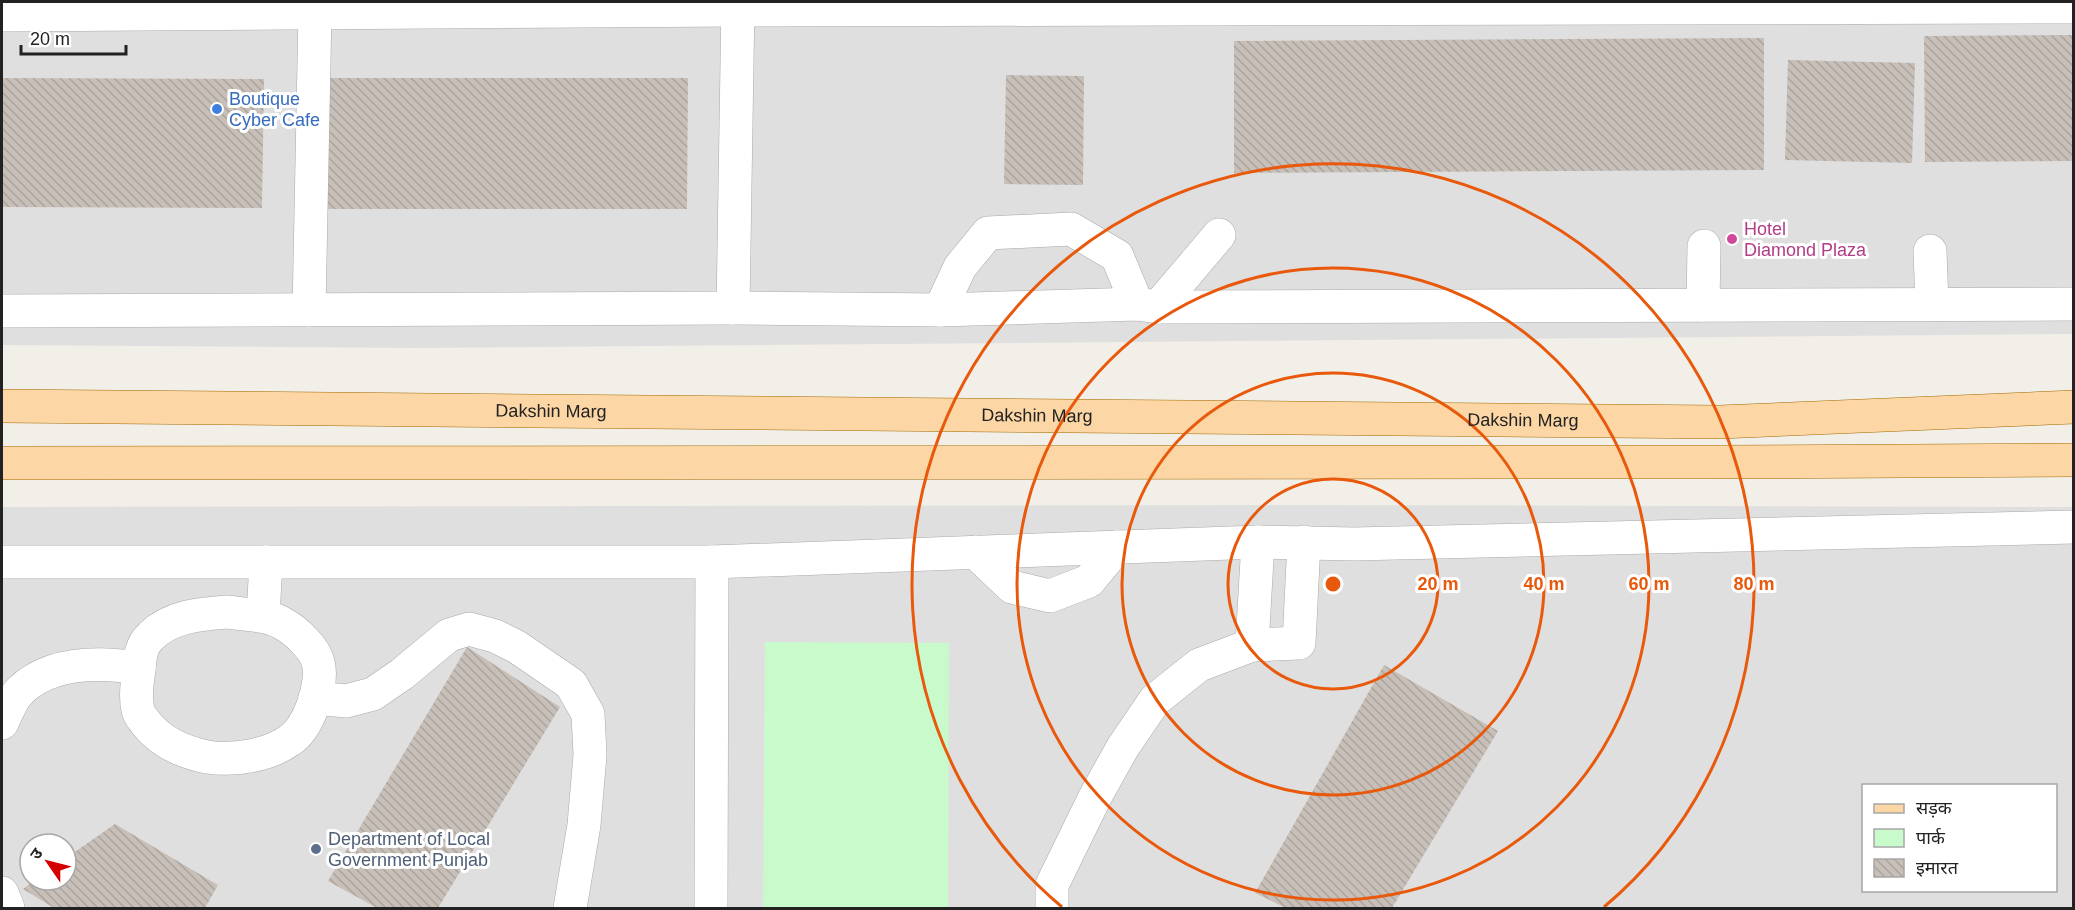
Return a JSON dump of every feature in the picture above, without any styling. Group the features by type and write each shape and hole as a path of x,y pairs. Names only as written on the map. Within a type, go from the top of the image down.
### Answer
{"main road":[{"name":"Dakshin Marg","path":"2,406 1708,422 2073,407"},
{"path":"2,464 2073,460"}],"street":[{"path":"2,15 315,13 472,6 2073,7"},
{"path":"733,308 738,6"},
{"path":"309,310 315,13"},
{"path":"940,310 960,267 988,233 1071,229 1117,256 1148,306"},
{"path":"1148,306 1219,235"},
{"path":"1703,305 1704,246"},
{"path":"1930,251 1932,304"},
{"path":"2,311 733,308 940,310 1148,306 2073,304"},
{"path":"2,562 712,562 1258,542 1354,544 2073,528"},
{"path":"1252,645 1258,542"},
{"path":"1052,909 1052,885 1095,797 1123,747 1155,700 1199,665 1252,645 1299,644 1304,542"},
{"path":"975,552 1012,587 1050,596 1089,580 1117,547"},
{"path":"195,562 195,615"},
{"path":"263,616 266,562"},
{"path":"711,909 712,562"},
{"path":"228,612 263,616 284,624 303,639 318,661 318,690 308,717 292,740 266,752 237,758 208,757 180,750 154,734 138,712 137,681 141,651 150,636 168,624 195,615 228,612"},
{"path":"315,698 346,701 373,694 449,636 469,629 495,636 517,647 571,684 588,714 590,755 584,825 570,909"},
{"path":"2,723 19,691 48,671 114,664 139,668"},
{"path":"2,893 8,909"}],"shaded area":[{"path":"2,2 2073,2 2073,334 414,348 2,345"},
{"path":"1295,505 2073,507 2073,908 2,908 2,507"}],"green space":[{"path":"765,642 949,643 948,908 763,908"}],"building":[{"path":"2074,35 2074,161 1925,162 1924,36"},
{"path":"1764,38 1764,170 1234,173 1234,41"},
{"path":"1788,60 1915,63 1912,163 1785,160"},
{"path":"1006,75 1084,76 1083,185 1004,184"},
{"path":"2,78 264,79 262,208 2,207"},
{"path":"322,78 688,78 687,209 322,209"},
{"path":"467,647 560,707 438,908 377,908 328,881"},
{"path":"1384,665 1498,731 1392,908 1286,908 1255,893"},
{"path":"115,824 218,885 205,908 54,908 28,892 78,892 78,850"}],"place":[{"name":"Boutique Cyber Cafe","path":"217,109"},
{"name":"Hotel Diamond Plaza","path":"1732,239"},
{"name":"Department of Local Government Punjab","path":"316,849"}]}
